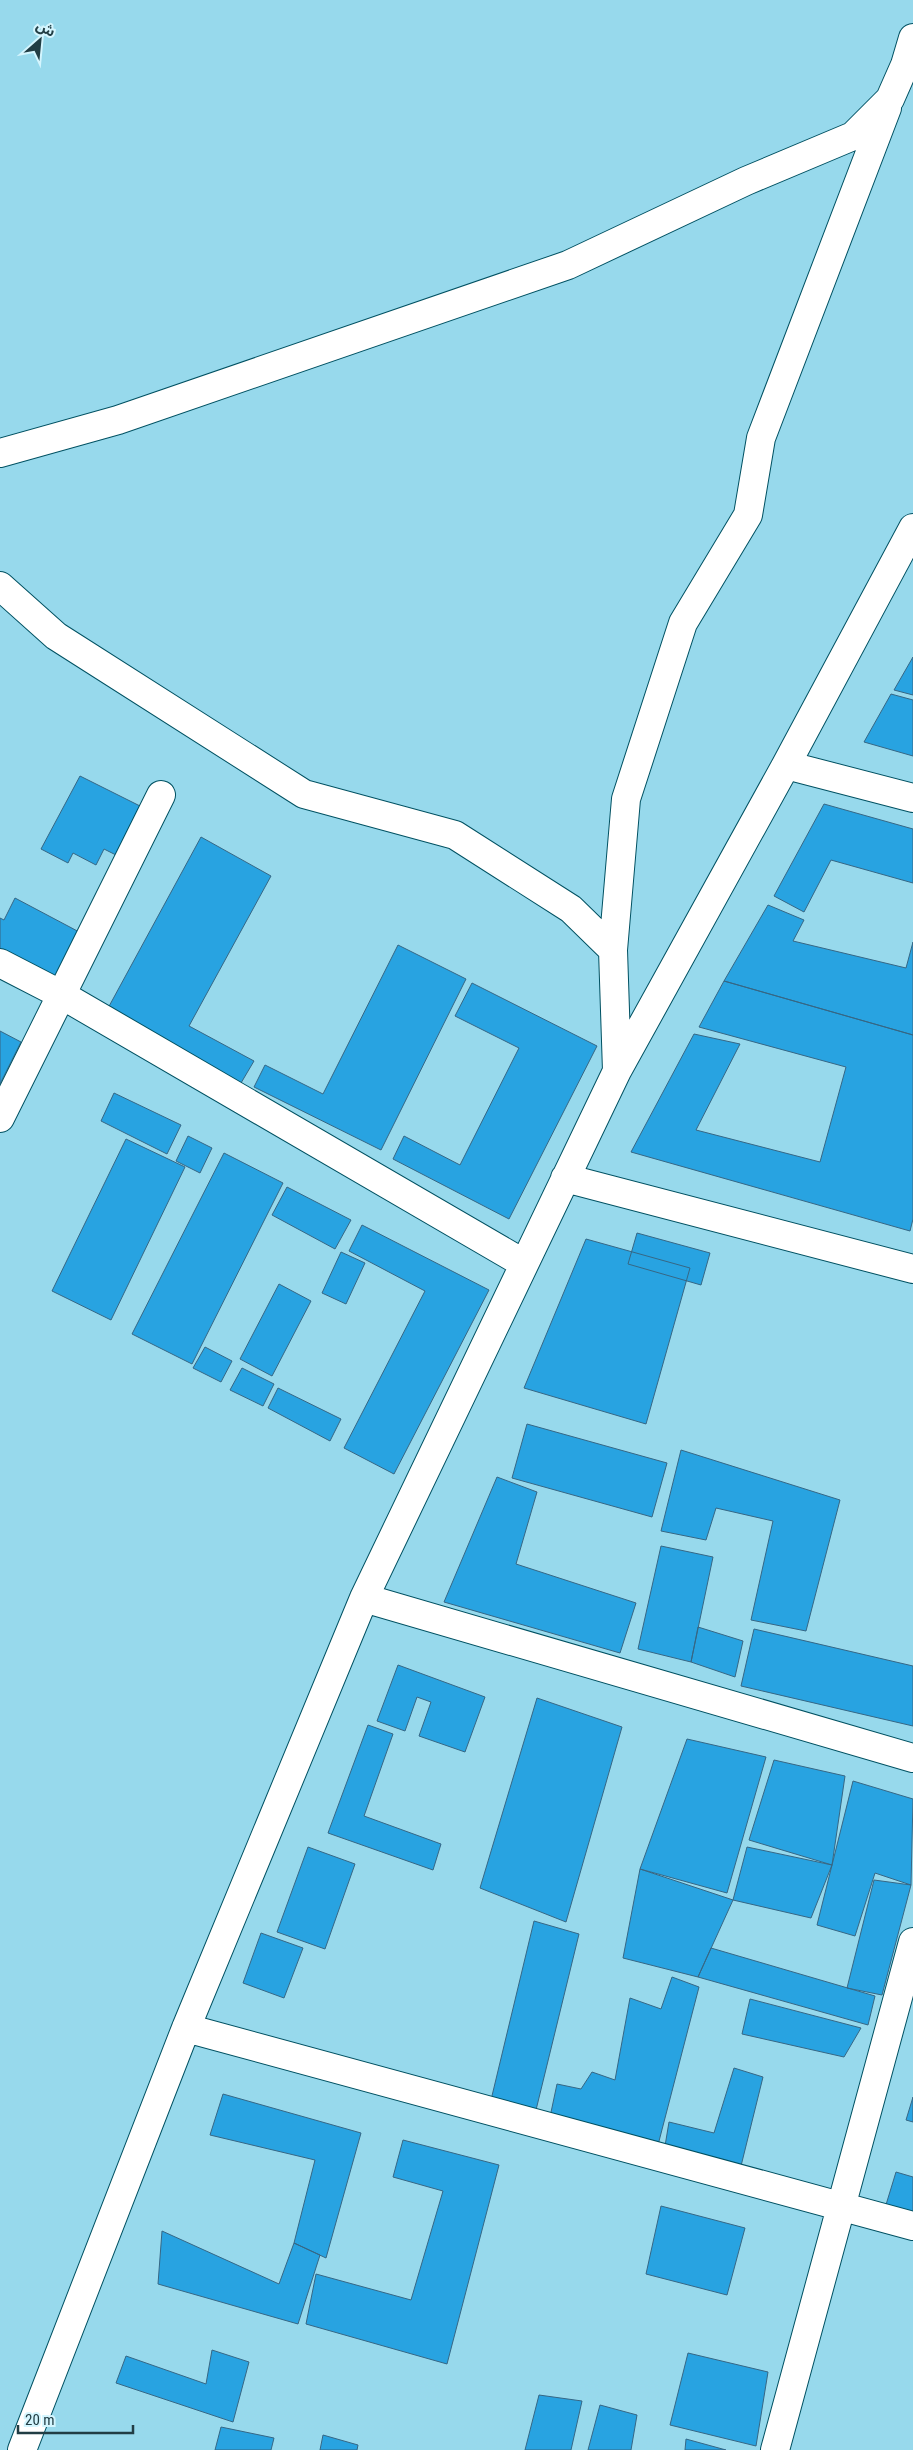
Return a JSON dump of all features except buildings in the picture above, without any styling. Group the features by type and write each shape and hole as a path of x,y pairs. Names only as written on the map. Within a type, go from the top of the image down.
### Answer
{"street":[{"path":"617,1071 613,950 626,799 683,623 748,515 762,438 890,99 905,65 913,38"},
{"path":"0,453 118,420 568,265 746,181 853,136 890,99"},
{"path":"22,2450 186,2028 364,1598 523,1263 617,1071 786,765 913,528"},
{"path":"0,586 56,636 304,794 455,836 571,909 613,950"},
{"path":"786,765 913,798"},
{"path":"0,1118 161,795"},
{"path":"0,962 62,995 523,1263"},
{"path":"566,1178 913,1269"},
{"path":"364,1598 913,1758"},
{"path":"774,2450 913,1942"},
{"path":"186,2028 913,2226"}]}
